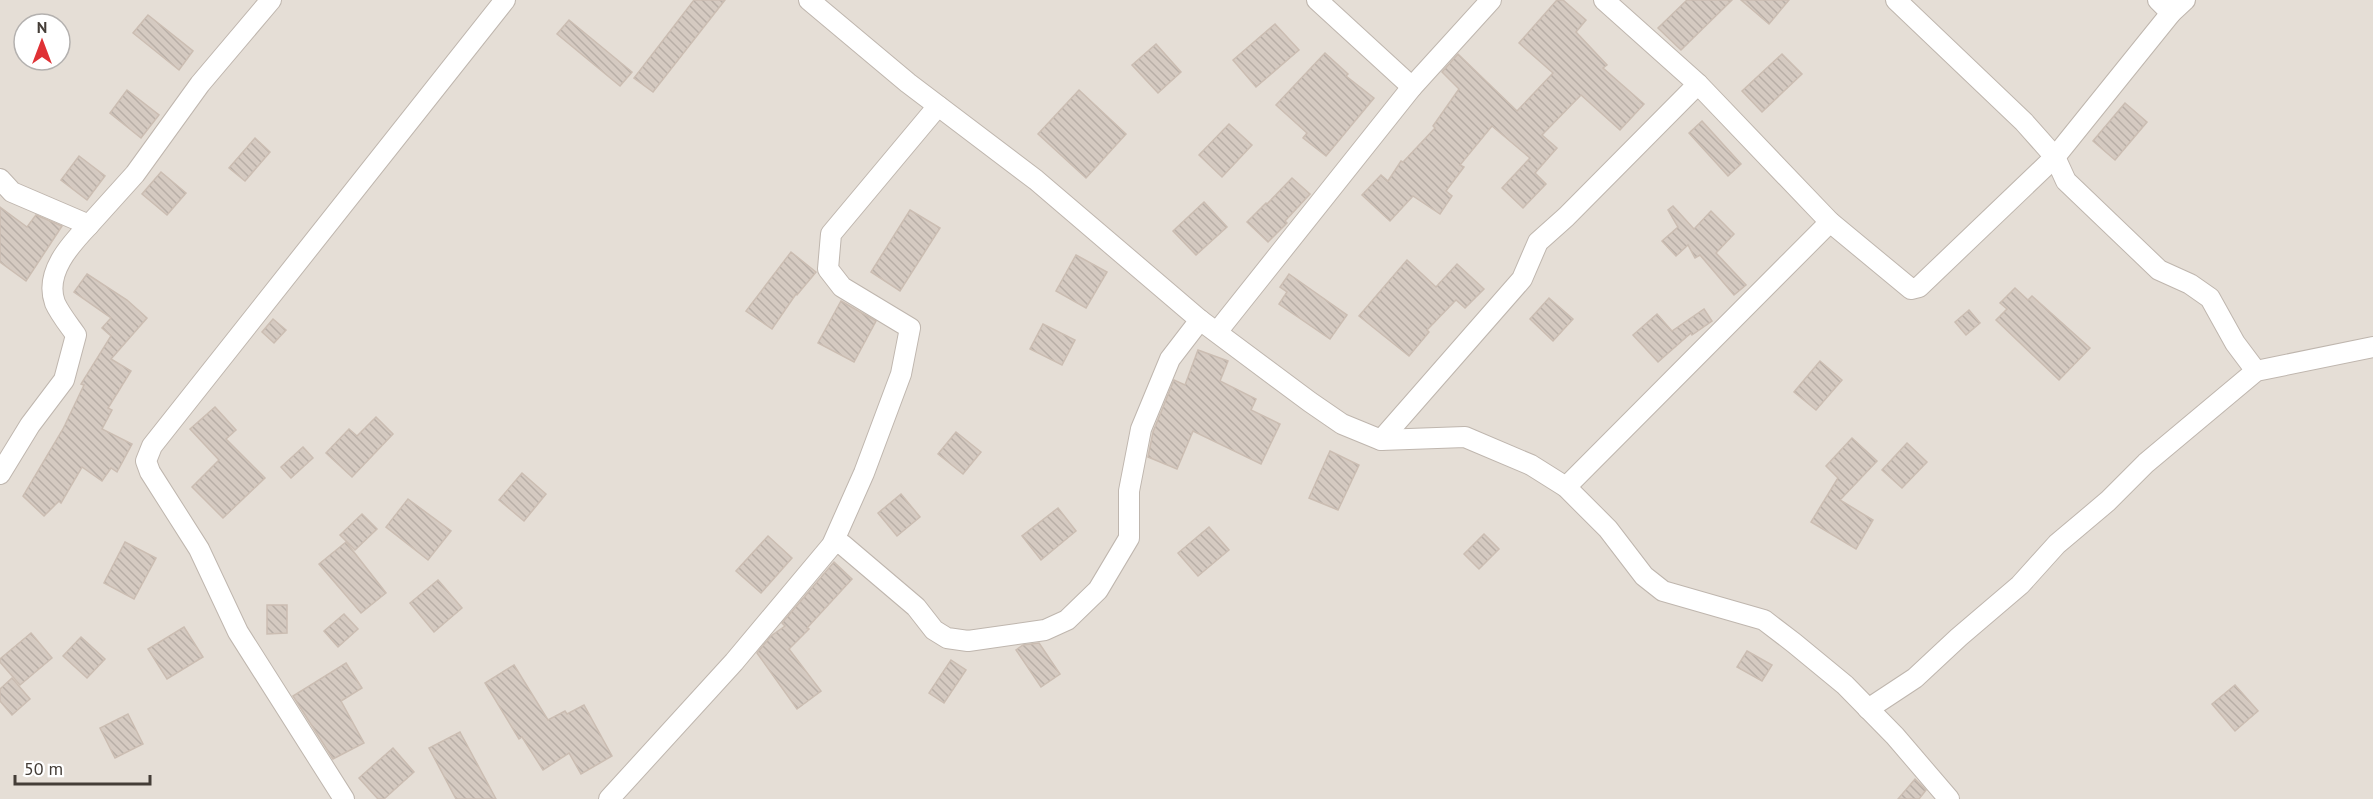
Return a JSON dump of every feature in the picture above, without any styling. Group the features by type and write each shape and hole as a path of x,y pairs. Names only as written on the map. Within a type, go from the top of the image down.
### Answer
{"street":[{"path":"0,474 30,425 64,380 75,335 56,304 51,287 64,252 135,174 200,84 271,0"},
{"path":"344,799 238,632 199,549 150,472 146,461 152,446 505,0"},
{"path":"809,0 938,106 1036,180 1200,320 1342,424 1381,440 1465,437 1522,460 1566,487 1608,529 1644,576 1663,591 1764,620 1845,685 1949,799"},
{"path":"1317,0 1412,87"},
{"path":"1217,332 1412,87 1491,0"},
{"path":"1604,0 1698,84 1830,222 1911,289 1919,287 2055,157 2171,4"},
{"path":"1896,0 2024,122 2055,157 2066,182 2159,270 2190,284 2210,298 2235,343 2256,370"},
{"path":"1381,440 1522,279 1538,242 1566,217 1698,84"},
{"path":"609,799 734,662 832,545 864,473 901,374 910,328 842,287 828,269 831,234 938,106"},
{"path":"0,179 12,192 89,225"},
{"path":"1566,487 1830,222"},
{"path":"832,545 838,543 843,545 916,607 934,630 947,638 968,640 1045,630 1067,620 1098,590 1129,538 1129,491 1142,429 1170,358 1200,320"},
{"path":"1869,709 1915,678 2020,585 2057,544 2108,501 2146,463 2256,370 2373,347"}],"shaded area":[{"path":"0,0 2373,0 2373,799 0,799"}],"building":[{"path":"694,0 725,0 653,92 634,78"},
{"path":"1557,0 1563,0 1586,20 1576,32 1607,65 1603,68 1644,104 1620,130 1581,95 1542,135 1557,148 1535,173 1546,184 1523,208 1502,188 1530,158 1492,126 1460,165 1464,167 1446,191 1452,196 1440,214 1413,196 1390,221 1362,195 1381,175 1388,181 1401,161 1403,162 1435,128 1433,126 1459,89 1442,72 1458,54 1517,111 1553,73 1519,43"},
{"path":"1687,0 1732,0 1681,50 1658,28"},
{"path":"1741,0 1789,0 1769,24"},
{"path":"148,15 193,51 179,70 133,33"},
{"path":"569,20 632,72 620,86 557,34"},
{"path":"1275,24 1299,50 1256,87 1233,60"},
{"path":"1156,44 1181,72 1158,93 1132,65"},
{"path":"1325,53 1348,74 1346,76 1374,98 1326,156 1303,138 1307,133 1276,105"},
{"path":"1782,54 1802,74 1762,112 1742,91"},
{"path":"127,90 159,115 141,138 110,113"},
{"path":"1079,90 1126,134 1086,178 1038,134"},
{"path":"2125,103 2147,122 2115,160 2093,141"},
{"path":"1702,121 1741,164 1728,176 1689,133"},
{"path":"1229,124 1252,145 1222,177 1199,155"},
{"path":"255,138 270,152 245,181 229,168"},
{"path":"79,156 105,176 87,200 61,180"},
{"path":"161,172 186,193 167,215 142,194"},
{"path":"1292,178 1310,194 1268,242 1247,222"},
{"path":"1204,202 1227,227 1196,255 1173,231"},
{"path":"1673,206 1694,229 1711,211 1734,234 1716,253 1746,285 1734,295 1700,255 1695,258 1688,245 1676,256 1662,241 1678,227 1668,210"},
{"path":"0,207 27,227 36,215 62,226 26,281 0,262"},
{"path":"910,210 940,228 900,291 871,272"},
{"path":"791,252 816,272 796,294 772,329 746,311"},
{"path":"1076,255 1107,272 1086,308 1056,291"},
{"path":"1407,260 1436,287 1457,264 1484,289 1465,308 1456,300 1427,330 1429,332 1409,356 1359,316"},
{"path":"87,274 127,300 147,318 111,359 131,371 108,408 112,410 102,429 132,444 117,472 111,468 102,481 82,467 61,503 59,501 44,516 23,496 63,429 84,385 81,384 111,336 102,328 111,318 74,292"},
{"path":"1289,274 1347,315 1330,339 1279,304 1287,292 1280,287"},
{"path":"2015,288 2028,300 2032,296 2090,348 2059,380 1996,320 2007,309 2000,303"},
{"path":"1549,298 1573,319 1553,341 1530,319"},
{"path":"841,301 876,321 854,362 818,343"},
{"path":"1704,309 1712,321 1692,335 1691,333 1658,362 1633,335 1657,314 1672,331"},
{"path":"1969,310 1980,323 1966,335 1955,322"},
{"path":"273,319 286,330 274,343 262,332"},
{"path":"1043,324 1075,340 1062,365 1030,349"},
{"path":"1198,350 1228,361 1220,381 1256,399 1251,410 1280,424 1261,464 1193,431 1177,469 1148,457 1153,432 1174,380 1185,385"},
{"path":"1820,361 1842,380 1816,410 1794,392"},
{"path":"215,407 236,430 226,439 265,478 223,518 192,487 219,460 190,429"},
{"path":"376,417 393,434 352,477 326,453 349,429 357,436"},
{"path":"956,432 981,452 963,474 938,454"},
{"path":"1852,438 1877,461 1840,500 1873,520 1856,549 1811,522 1838,478 1826,466"},
{"path":"1907,443 1927,462 1902,488 1882,470"},
{"path":"303,447 313,458 291,478 281,467"},
{"path":"1330,451 1359,465 1338,510 1309,498"},
{"path":"522,473 546,494 524,521 499,500"},
{"path":"901,494 920,517 897,536 878,513"},
{"path":"408,499 451,531 428,560 386,527"},
{"path":"1058,508 1076,531 1041,560 1022,536"},
{"path":"362,514 377,529 355,550 340,535"},
{"path":"1209,527 1229,550 1198,576 1178,553"},
{"path":"1484,534 1499,549 1479,569 1464,554"},
{"path":"768,536 792,558 761,593 736,571"},
{"path":"125,542 156,558 134,599 104,583"},
{"path":"346,542 386,593 361,613 319,564"},
{"path":"834,562 852,579 789,649 821,691 797,709 757,653 771,636 785,626 782,623"},
{"path":"438,580 462,608 434,632 410,603"},
{"path":"267,605 287,605 287,633 267,634"},
{"path":"344,614 358,629 338,647 324,631"},
{"path":"184,627 203,657 167,679 148,649"},
{"path":"31,633 52,658 20,685 0,662 0,659"},
{"path":"81,637 105,659 87,678 63,656"},
{"path":"1039,643 1060,674 1041,687 1016,650 1023,645"},
{"path":"1747,651 1772,665 1762,681 1737,667"},
{"path":"951,660 966,670 944,703 929,693"},
{"path":"346,663 362,688 341,701 364,743 333,759 293,696"},
{"path":"514,665 548,720 584,705 612,756 581,774 569,753 543,770 522,737 519,739 485,683"},
{"path":"12,678 30,699 12,715 0,701 0,689"},
{"path":"2235,685 2258,711 2235,731 2212,704"},
{"path":"128,714 143,744 115,758 100,728"},
{"path":"460,732 496,799 456,799 429,748"},
{"path":"393,748 414,772 384,799 378,799 359,778"},
{"path":"1915,779 1926,790 1919,799 1898,799"}]}
